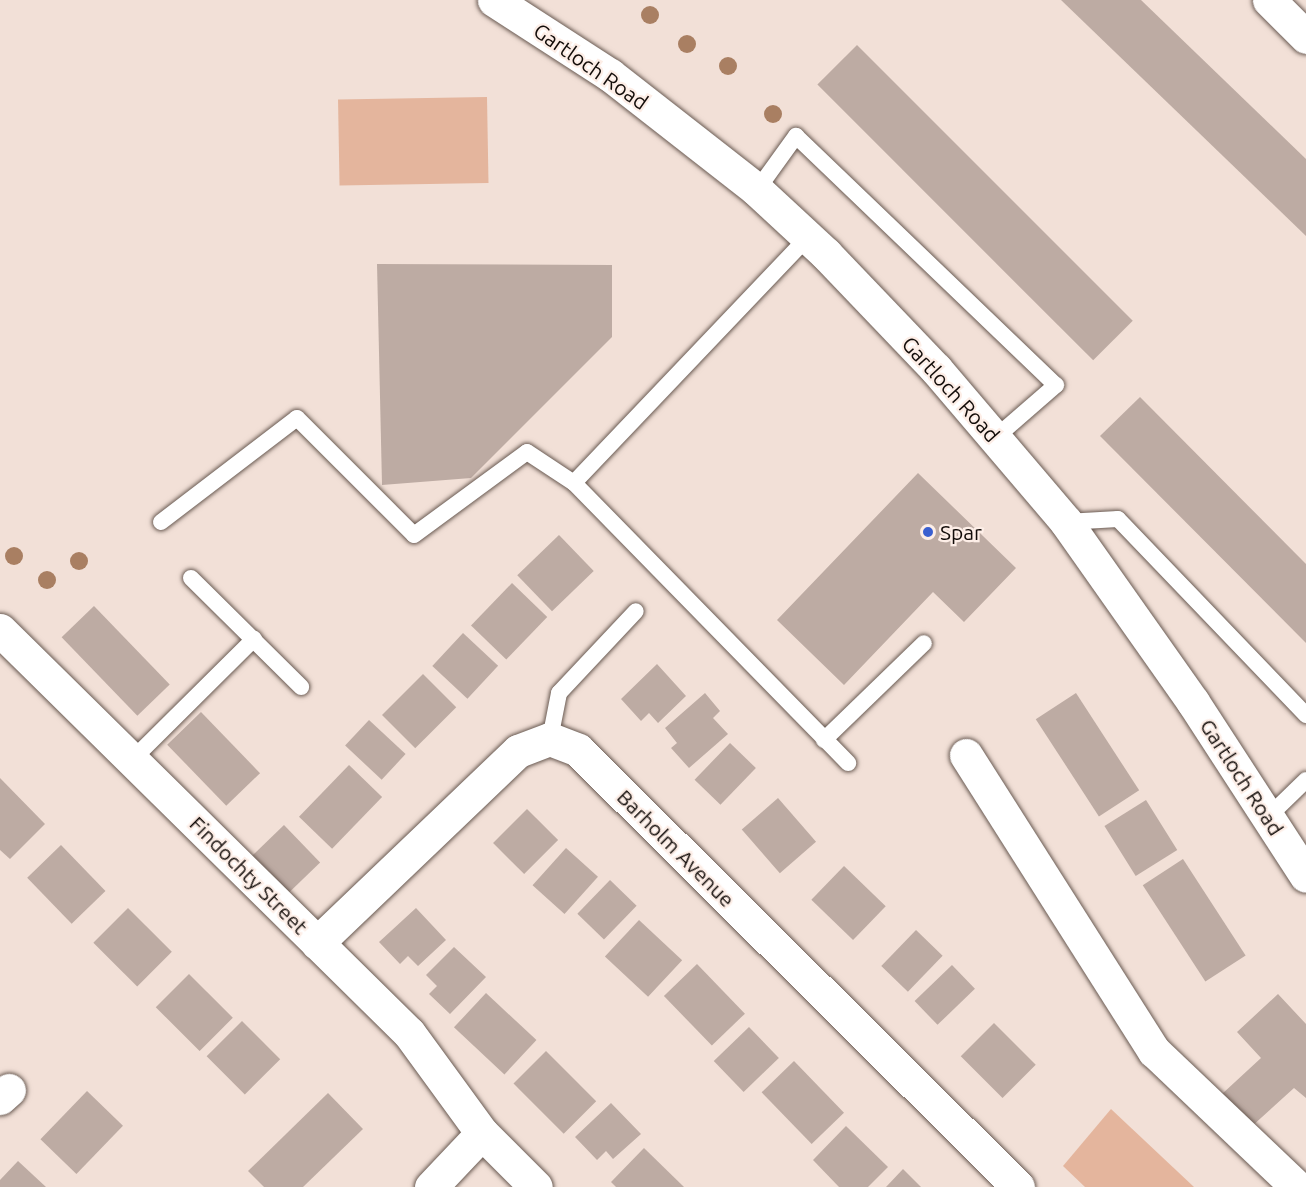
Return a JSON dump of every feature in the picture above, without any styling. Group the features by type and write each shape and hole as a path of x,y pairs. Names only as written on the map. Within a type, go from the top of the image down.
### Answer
{"street":[{"name":"Gartloch Road","path":"494,0 610,75 757,190 936,369 1066,522 1193,702 1306,876"},
{"path":"1269,0 1306,37"},
{"name":"Findochty Street","path":"0,630 409,1033 482,1133 536,1187"},
{"path":"317,943 518,751 550,739"},
{"name":"Barholm Avenue","path":"550,739 578,750 1018,1187"},
{"path":"966,755 1154,1051 1297,1187"},
{"path":"431,1187 482,1133"}],"lane":[{"path":"757,190 796,136 1056,385 995,438"},
{"path":"574,483 807,238"},
{"path":"161,522 297,418 414,535 527,452 574,483 848,764"},
{"path":"1066,522 1118,519 1306,715"},
{"path":"192,578 301,687"},
{"path":"550,739 559,693 636,611"},
{"path":"132,760 254,639"},
{"path":"824,740 924,643"},
{"path":"1268,817 1306,780"}],"shaded area":[{"path":"487,97 489,183 340,186 338,100"},
{"path":"1111,1109 1194,1187 1085,1187 1063,1166"}],"building":[{"path":"1061,0 1141,0 1306,159 1306,236"},
{"path":"857,45 1133,321 1093,360 817,85"},
{"path":"377,264 612,265 612,337 471,478 382,485"},
{"path":"1140,397 1306,564 1306,643 1100,436"},
{"path":"918,473 1016,568 964,622 933,592 844,685 777,620"},
{"path":"559,535 594,571 552,611 517,575"},
{"path":"512,583 547,617 506,659 471,625"},
{"path":"94,606 170,684 137,716 62,637"},
{"path":"463,633 498,666 467,699 432,666"},
{"path":"657,664 686,696 658,723 649,713 641,721 621,699"},
{"path":"423,674 456,707 415,748 382,715"},
{"path":"705,693 720,711 713,718 728,734 689,768 671,748 677,743 665,728"},
{"path":"1076,693 1139,790 1099,816 1036,719"},
{"path":"201,712 260,773 226,806 167,745"},
{"path":"369,720 406,754 382,780 345,746"},
{"path":"730,743 756,768 720,805 695,780"},
{"path":"349,765 382,797 332,849 299,817"},
{"path":"0,778 45,824 10,859 0,850"},
{"path":"778,798 816,842 780,873 742,829"},
{"path":"1146,800 1177,850 1136,876 1104,826"},
{"path":"527,809 558,840 524,874 493,843"},
{"path":"284,825 320,862 288,894 252,856"},
{"path":"61,845 105,891 72,924 27,878"},
{"path":"566,848 598,877 564,914 533,885"},
{"path":"1183,859 1246,955 1205,982 1143,885"},
{"path":"844,866 886,906 853,940 811,900"},
{"path":"610,880 637,906 604,940 577,914"},
{"path":"128,908 172,952 137,986 93,943"},
{"path":"416,908 446,940 418,966 408,956 400,964 379,942"},
{"path":"639,920 682,960 648,997 605,957"},
{"path":"916,930 943,956 908,992 881,966"},
{"path":"454,947 486,977 450,1014 429,994 437,986 426,975"},
{"path":"697,964 745,1014 712,1046 664,996"},
{"path":"952,965 975,989 938,1025 915,1001"},
{"path":"189,974 233,1018 200,1051 156,1007"},
{"path":"486,993 536,1040 504,1074 454,1027"},
{"path":"1278,994 1306,1024 1306,1098 1294,1088 1251,1127 1222,1094 1261,1058 1237,1032"},
{"path":"242,1021 280,1059 245,1095 207,1056"},
{"path":"994,1023 1036,1065 1002,1098 961,1056"},
{"path":"749,1027 779,1058 744,1092 714,1061"},
{"path":"546,1051 596,1101 564,1134 513,1084"},
{"path":"794,1061 844,1113 812,1144 762,1092"},
{"path":"87,1091 123,1126 76,1174 40,1139"},
{"path":"328,1093 363,1129 303,1187 264,1187 248,1171"},
{"path":"611,1103 641,1134 613,1159 606,1151 597,1160 575,1137"},
{"path":"846,1126 888,1167 868,1187 839,1187 813,1160"},
{"path":"644,1148 684,1187 616,1187 611,1182"},
{"path":"18,1161 46,1187 0,1187 0,1180"},
{"path":"903,1169 921,1187 886,1187"}],"place":[{"name":"Spar","path":"928,532"}]}
